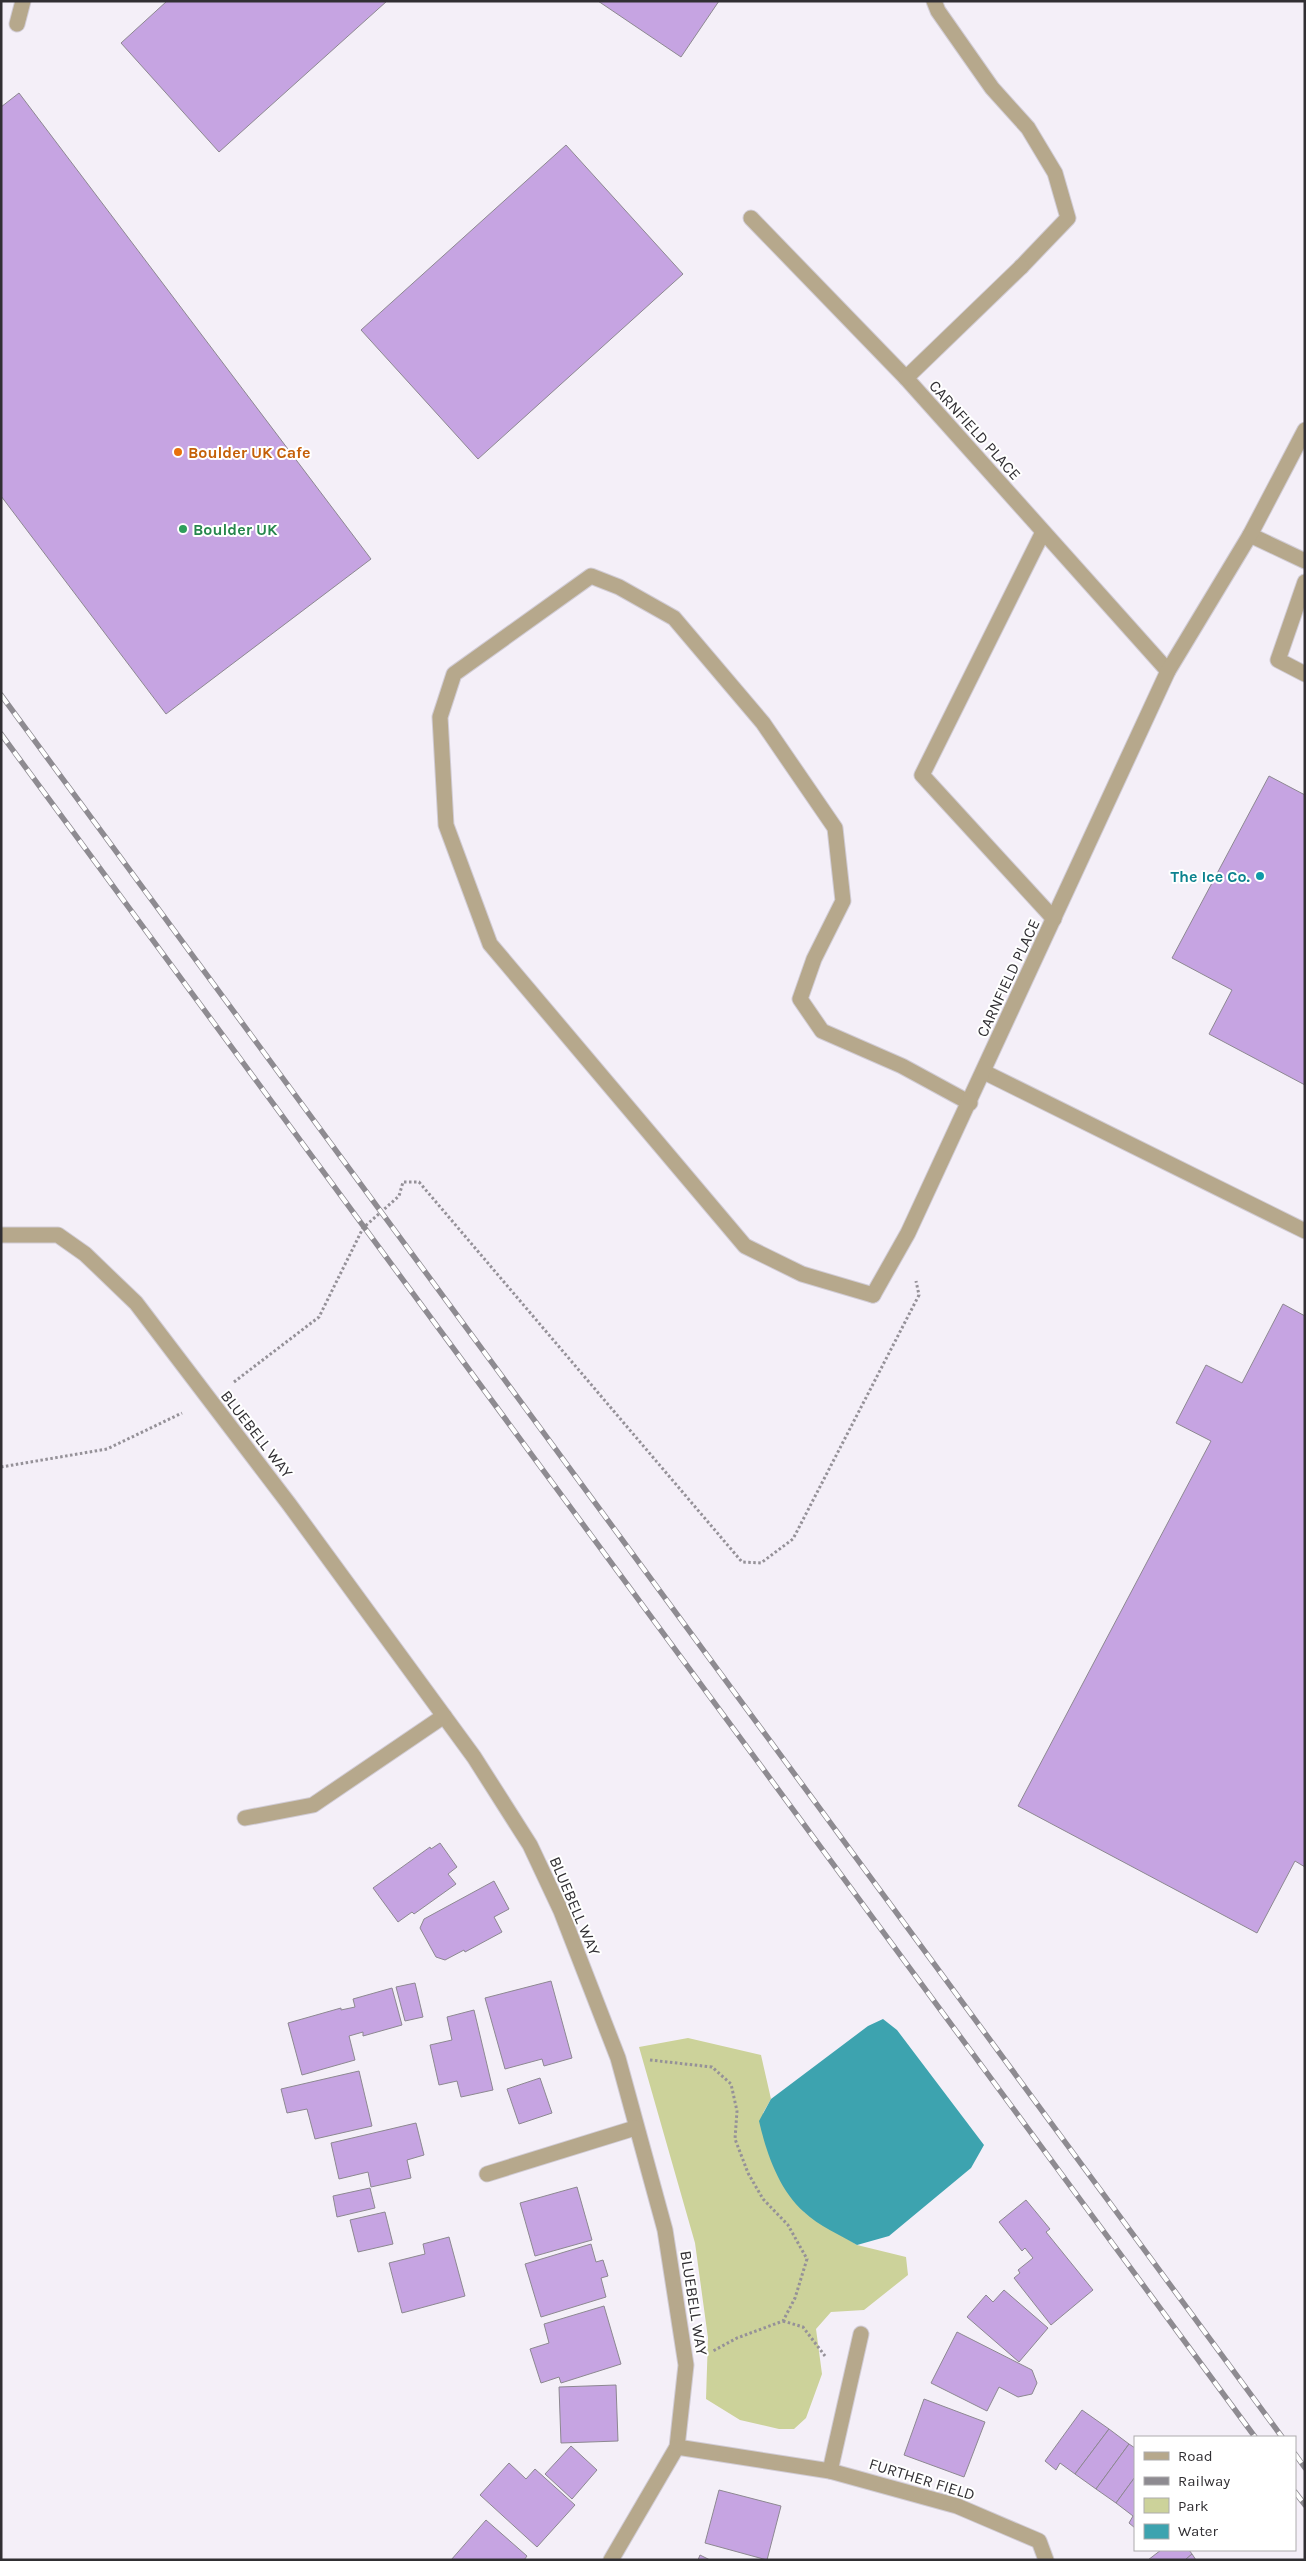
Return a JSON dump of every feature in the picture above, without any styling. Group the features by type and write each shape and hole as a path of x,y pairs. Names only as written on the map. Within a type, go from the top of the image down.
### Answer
{"street":[{"path":"17,24 24,1"},
{"path":"906,378 1021,267 1068,218 1055,174 1028,128 992,88 938,11 934,1"},
{"name":"CARNFIELD PLACE","path":"751,218 906,378 1168,671"},
{"name":"CARNFIELD PLACE","path":"970,1103 877,1054 822,1031 800,999 814,958 843,901 835,828 764,723 674,618 618,587 591,576 454,674 440,717 446,825 490,944 745,1246 802,1274 873,1295 908,1233 970,1103 1168,671 1250,535 1305,430"},
{"path":"1043,532 922,775 1054,918"},
{"path":"1250,535 1305,561"},
{"path":"1305,582 1278,660 1305,674"},
{"path":"984,1072 1305,1231"},
{"name":"BLUEBELL WAY","path":"1,1235 58,1235 85,1254 136,1302 289,1504 444,1716 530,1845 561,1910 618,2058 635,2128 665,2230 686,2365 677,2447 611,2560"},
{"path":"245,1818 313,1805 444,1716"},
{"path":"487,2174 635,2128"},
{"path":"830,2471 852,2384 861,2334"},
{"name":"FURTHER FIELD","path":"677,2447 830,2471 957,2506 1039,2541 1046,2560"}],"path":[{"path":"352,1249 363,1228 399,1196 403,1182 418,1182 742,1562 762,1563 793,1539 918,1296 908,1233"},
{"path":"618,2058 712,2067 731,2084 738,2111 735,2139 748,2173 763,2199 788,2225 808,2259 795,2298 784,2321"},
{"path":"686,2365 737,2338 784,2321 803,2327 818,2349 852,2384"}],"green space":[{"path":"688,2038 761,2055 771,2099 763,2113 804,2212 857,2245 906,2257 908,2275 864,2310 831,2312 816,2329 822,2374 806,2418 794,2429 779,2429 740,2420 706,2399 708,2338 695,2243 639,2047"}],"water":[{"path":"883,2019 897,2030 984,2145 971,2168 889,2236 857,2245 816,2222 787,2193 770,2158 759,2121 771,2099 868,2026"}],"building":[{"path":"167,1 387,1 219,152 121,43"},
{"path":"598,1 719,1 681,57"},
{"path":"19,93 371,559 166,714 1,496 1,107"},
{"path":"566,145 683,274 478,459 361,330"},
{"name":"The Ice Co.","path":"1269,776 1305,795 1305,1085 1209,1034 1232,990 1172,958"},
{"path":"1283,1304 1305,1316 1305,1867 1295,1861 1257,1933 1018,1806 1211,1441 1176,1423 1206,1365 1242,1383"},
{"path":"440,1843 457,1867 448,1874 456,1884 414,1914 412,1912 398,1922 373,1888 430,1847 431,1849"},
{"path":"494,1881 509,1909 494,1917 502,1932 465,1952 464,1950 445,1960 436,1957 420,1928 424,1919"},
{"path":"551,1981 572,2058 544,2066 542,2059 505,2069 485,1998"},
{"path":"415,1983 423,2017 405,2021 396,1987"},
{"path":"392,1988 402,2025 363,2036 363,2032 349,2036 355,2060 302,2075 288,2023 341,2008 341,2010 355,2007 353,1999"},
{"path":"474,2010 493,2090 461,2097 457,2081 439,2085 430,2045 452,2040 447,2017"},
{"path":"359,2071 372,2126 315,2139 307,2109 287,2113 281,2089"},
{"path":"540,2078 552,2113 519,2124 507,2089"},
{"path":"416,2123 424,2155 407,2160 411,2178 371,2187 368,2172 339,2179 331,2143"},
{"path":"577,2187 592,2240 535,2256 520,2203"},
{"path":"370,2188 375,2208 337,2217 333,2196"},
{"path":"1026,2200 1050,2229 1046,2232 1093,2290 1051,2325 1014,2278 1020,2273 1018,2270 1033,2258 1025,2248 1022,2251 999,2222"},
{"path":"385,2212 393,2244 358,2252 350,2220"},
{"path":"449,2237 465,2296 402,2313 389,2263 425,2254 423,2244"},
{"path":"591,2244 596,2262 603,2260 608,2276 601,2278 606,2297 541,2317 525,2264"},
{"path":"1004,2290 1048,2328 1019,2362 967,2317 986,2295 993,2302"},
{"path":"604,2306 621,2364 561,2383 559,2377 541,2383 530,2349 549,2343 544,2324"},
{"path":"957,2332 1032,2370 1037,2383 1032,2394 1018,2397 999,2387 987,2411 931,2383"},
{"path":"616,2385 618,2441 561,2443 559,2387"},
{"path":"924,2399 985,2422 964,2477 904,2455"},
{"path":"1082,2410 1109,2429 1075,2474 1060,2463 1056,2470 1045,2461"},
{"path":"1109,2429 1129,2444 1096,2489 1075,2474"},
{"path":"1129,2444 1134,2447 1134,2478 1116,2503 1096,2489"},
{"path":"571,2446 597,2470 572,2499 545,2474"},
{"path":"509,2463 526,2479 535,2469 575,2505 537,2547 480,2495"},
{"path":"1134,2478 1134,2527 1129,2523 1133,2516 1116,2503"},
{"path":"719,2490 781,2506 767,2560 705,2543"},
{"path":"486,2520 527,2556 524,2560 451,2560"},
{"path":"1160,2551 1190,2551 1192,2554 1185,2560 1148,2560"},
{"path":"1192,2554 1196,2560 1185,2560"},
{"path":"700,2555 710,2560 698,2560"}],"railway":[{"path":"1,695 1281,2436"},
{"path":"1,734 1254,2436"},
{"path":"1296,2455 1305,2468"},
{"path":"1296,2493 1305,2505"}],"place":[{"name":"Boulder UK Cafe","path":"178,452"},
{"name":"Boulder UK","path":"183,529"},
{"name":"The Ice Co.","path":"1260,876"}]}
